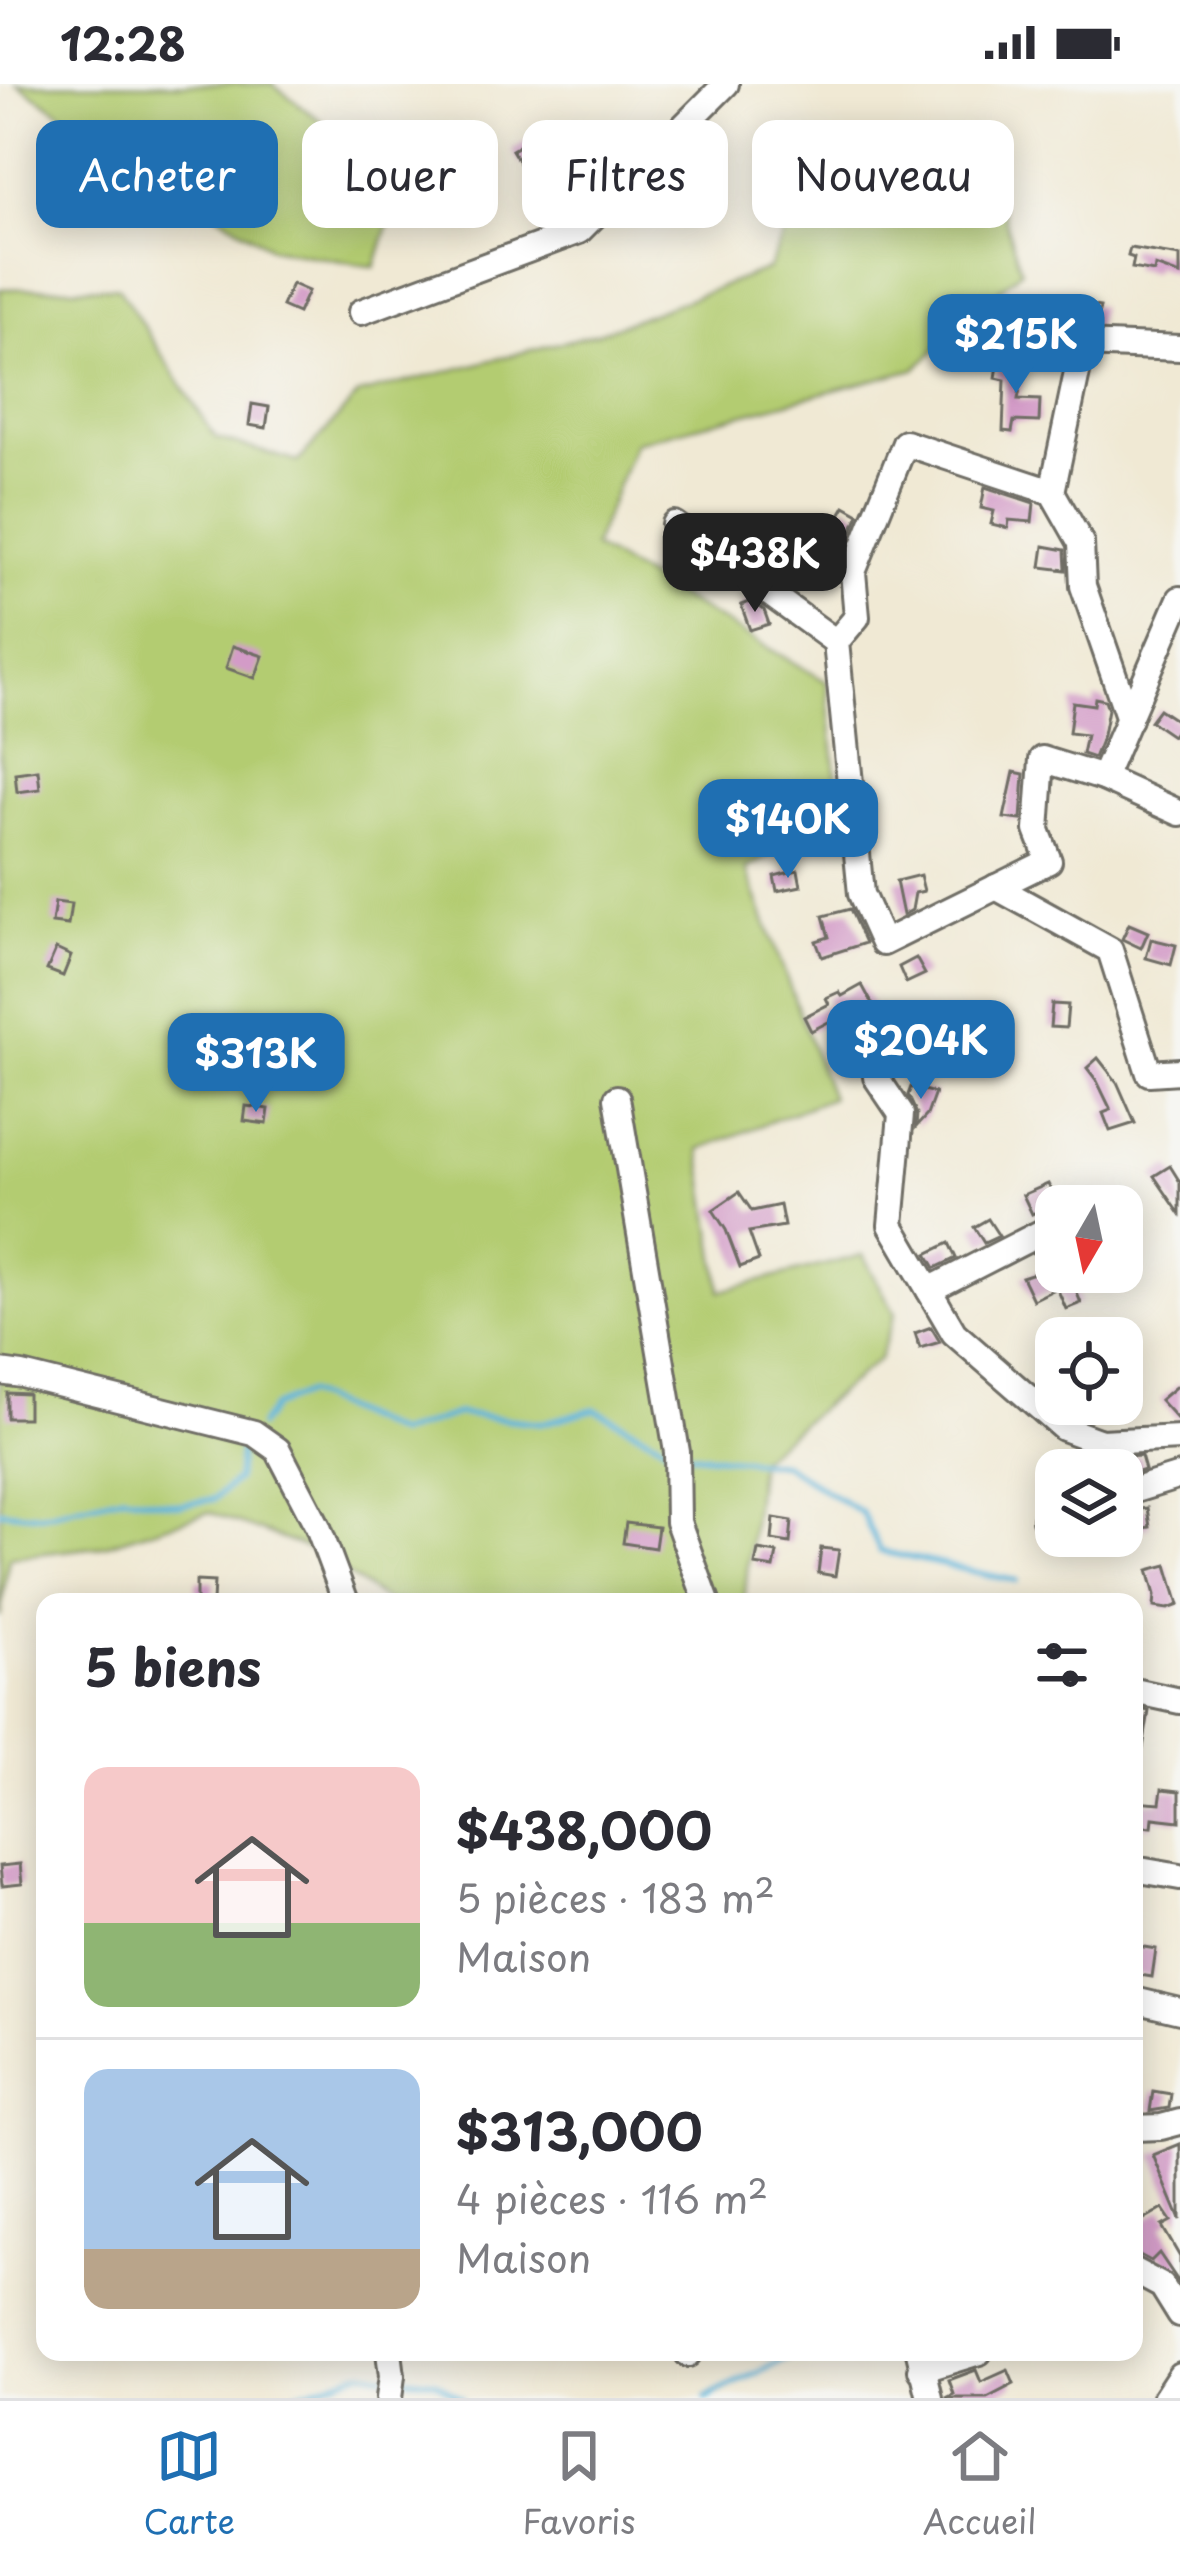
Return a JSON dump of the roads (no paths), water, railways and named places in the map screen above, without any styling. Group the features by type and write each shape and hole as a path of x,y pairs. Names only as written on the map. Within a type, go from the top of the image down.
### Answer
{"street":[{"path":"362,312 579,231 726,84"},
{"path":"1052,492 1083,344 1180,348"},
{"path":"1129,719 1083,586 1082,543 1052,492 904,443 853,572 857,617 836,642 861,894 883,943 1049,861 1036,830 1042,759 1103,778 1180,813"},
{"path":"674,524 836,642"},
{"path":"1103,778 1180,599"},
{"path":"996,887 1110,950 1149,1073 1180,1071"},
{"path":"876,1077 901,1114 891,1225 954,1333 1063,1428 1101,1442 1180,1438"},
{"path":"617,1098 677,1452 678,1522 703,1593"},
{"path":"929,1290 1035,1236"},
{"path":"0,1372 254,1433 278,1450 318,1527 343,1593"},
{"path":"1143,1487 1180,1476"},
{"path":"1143,1692 1180,1701"},
{"path":"1143,1870 1180,1876"},
{"path":"1143,2002 1180,2012"},
{"path":"1143,2128 1180,2122"},
{"path":"1143,2276 1162,2286 1180,2315"},
{"path":"389,2398 390,2361"},
{"path":"920,2361 930,2398"},
{"path":"1165,2398 1180,2374"}],"waterway":[{"path":"259,1426 273,1407 306,1393 397,1434 457,1414 543,1423 595,1409 666,1446"},
{"path":"0,1511 40,1515 124,1495 180,1505 214,1499 237,1479 240,1450 247,1441"},
{"path":"684,1453 783,1464 862,1513 880,1551 1016,1581"},
{"path":"706,2398 783,2361"},
{"path":"285,2398 362,2371 385,2375"},
{"path":"398,2377 436,2381 461,2398"}]}
